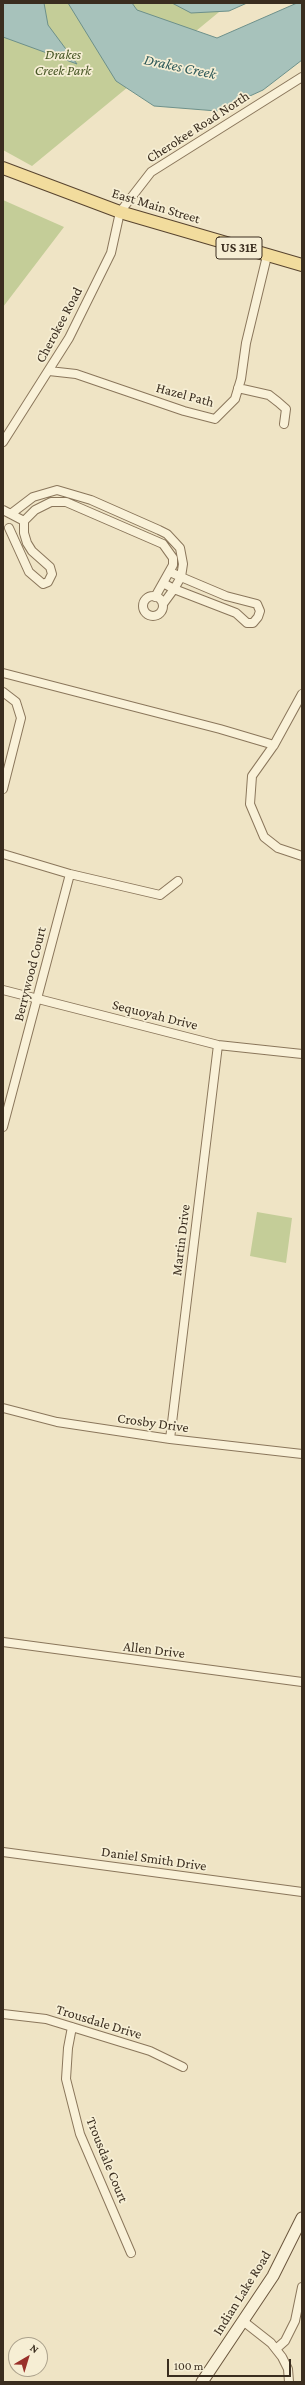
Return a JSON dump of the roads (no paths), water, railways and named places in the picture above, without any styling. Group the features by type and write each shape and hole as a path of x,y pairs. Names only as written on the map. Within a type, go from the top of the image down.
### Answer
{"main road":[{"name":"East Main Street","path":"3,168 120,212 302,265"}],"street":[{"name":"Cherokee Road North","path":"120,212 151,172 302,77"},
{"name":"Cherokee Road","path":"3,442 69,338 111,253 120,212"},
{"name":"Hazel Path","path":"49,371 76,374 184,411 215,419 235,399 246,342 267,256"},
{"path":"238,388 269,395 278,402 286,409 284,424"},
{"path":"61,490 61,502"},
{"path":"12,513 33,497 46,492 61,490 96,503 167,534 180,548 183,564 181,577 163,604 162,610 158,615 151,617 145,613 143,607 144,601 149,597 156,597 163,604"},
{"path":"6,526 29,572 42,584 48,582 52,574 50,567 32,552 24,533 24,521 35,510 51,502 66,502 138,532 163,544 173,558 170,572 156,597"},
{"path":"93,513 96,503"},
{"path":"3,510 12,513 24,521"},
{"path":"138,532 141,522"},
{"path":"6,526 24,533"},
{"path":"163,583 174,589 236,613 247,623 253,623 258,617 260,611 256,604 239,601 170,572"},
{"path":"3,673 220,728 274,746"},
{"path":"3,789 22,718 16,702 4,694"},
{"path":"302,694 274,746 252,776 250,804 253,814 264,836 278,848 302,856"},
{"path":"3,854 70,874 160,895 178,881"},
{"name":"Berrywood Court","path":"3,1127 70,874"},
{"name":"Sequoyah Drive","path":"3,990 218,1045 302,1054"},
{"name":"Martin Drive","path":"170,1438 218,1045"},
{"name":"Crosby Drive","path":"3,1408 57,1422 170,1438 302,1454"},
{"name":"Allen Drive","path":"3,1642 302,1682"},
{"name":"Daniel Smith Drive","path":"3,1852 302,1892"},
{"name":"Trousdale Drive","path":"3,2014 46,2019 150,2051 183,2067"},
{"name":"Trousdale Court","path":"72,2027 68,2048 66,2079 78,2127 131,2253"},
{"name":"Indian Lake Road","path":"202,2382 273,2276 302,2218"},
{"path":"276,2349 285,2340 295,2321 302,2287"},
{"path":"243,2321 276,2349 282,2356 288,2369 289,2382"}],"water":[{"path":"3,3 44,3 48,25 77,64 3,37"},
{"name":"Drakes Creek","path":"68,3 132,3 137,10 217,38 297,3 302,3 302,60 263,90 217,111 154,106 116,81"},
{"path":"172,3 247,3 229,11 191,13"}],"park label":[{"name":"Drakes Creek Park","path":"63,64"}]}
